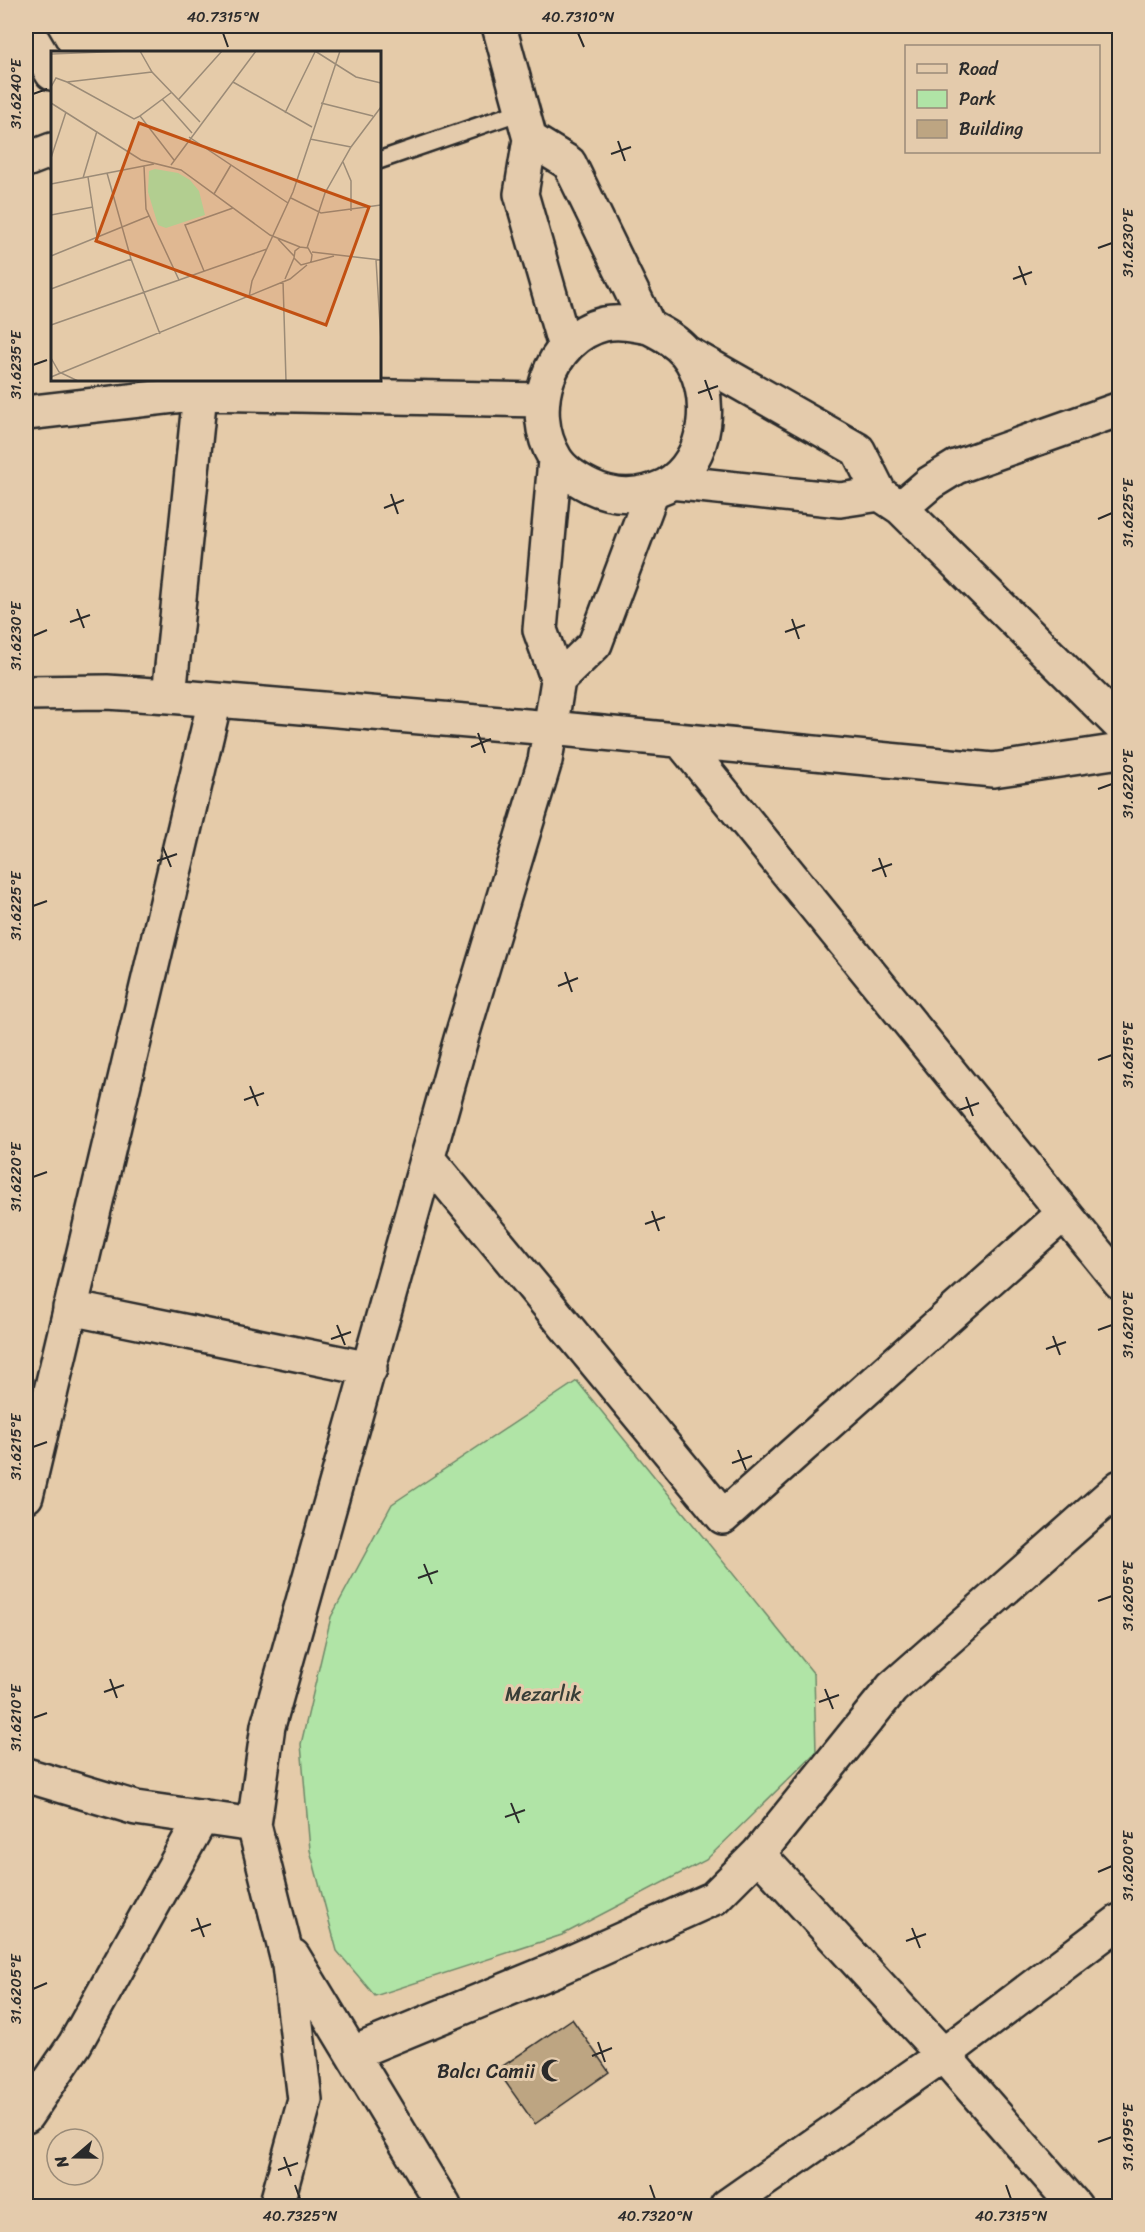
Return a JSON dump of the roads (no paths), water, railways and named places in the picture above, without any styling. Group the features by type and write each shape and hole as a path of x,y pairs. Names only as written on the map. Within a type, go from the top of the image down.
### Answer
{"street":[{"path":"499,26 526,125 521,194 565,347"},
{"path":"26,29 51,71"},
{"path":"526,125 569,163 649,327"},
{"path":"26,160 51,150"},
{"path":"1119,409 956,467 930,483 891,501 840,500 662,487 626,496 597,489 576,479 555,460 545,437 543,390 551,368 565,347 582,333 604,324 627,322 649,327 670,338 687,353 858,450 891,501 1119,725"},
{"path":"558,680 595,644 662,487 688,465 698,446 704,426 705,403 698,374 687,353"},
{"path":"26,413 198,386 543,400"},
{"path":"169,696 198,386"},
{"path":"276,2206 305,2100 289,1965 254,1825 268,1726 461,1039 545,761 558,680 540,630 555,460"},
{"path":"26,693 107,692 169,696 550,728 993,770 1119,751"},
{"path":"26,1496 214,700"},
{"path":"681,741 1119,1282"},
{"path":"428,1159 723,1517 1062,1214"},
{"path":"70,1308 370,1369"},
{"path":"352,2053 554,1970 714,1898 758,1854 892,1688 1119,1487"},
{"path":"26,1775 136,1808 254,1825"},
{"path":"26,2116 75,2044 202,1817"},
{"path":"758,1854 943,2055 1075,2206"},
{"path":"727,2206 943,2055 1119,1921"},
{"path":"283,1940 444,2206"}],"lane":[{"path":"381,160 526,125"}],"place":[{"name":"Balcı Camii","path":"553,2071"}],"park label":[{"name":"Mezarlık","path":"543,1694"}]}
